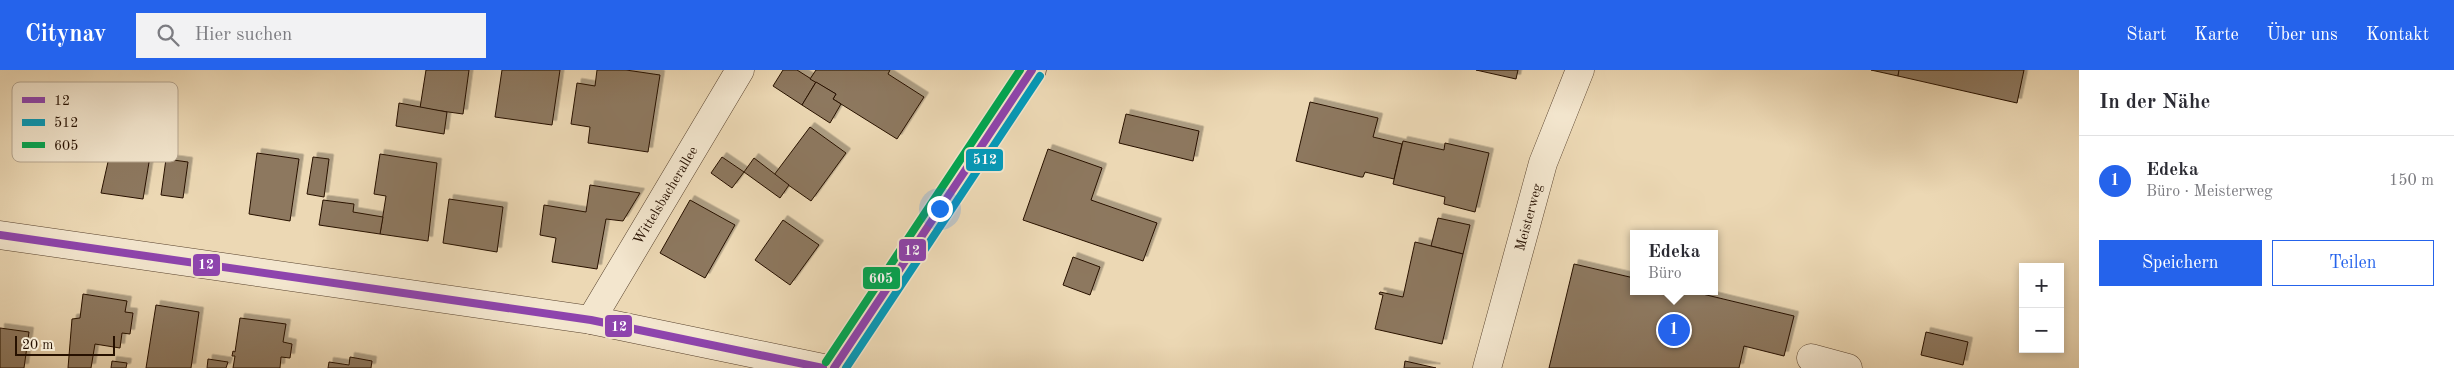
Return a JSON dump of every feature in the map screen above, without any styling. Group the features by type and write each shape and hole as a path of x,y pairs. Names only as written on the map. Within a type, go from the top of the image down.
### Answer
{"main road":[{"path":"834,368 1032,70"}],"street":[{"name":"Wittelsbacherallee","path":"591,320 740,70"},
{"name":"Meisterweg","path":"1487,368 1543,163 1580,70"},
{"path":"0,235 591,320 823,368"},
{"path":"1811,358 1848,368"}],"building":[{"path":"426,70 469,70 463,114 420,108"},
{"path":"502,70 560,70 552,125 495,117"},
{"path":"597,70 626,70 660,75 648,152 588,143 590,127 571,124 577,83 595,86"},
{"path":"783,70 797,70 816,82 802,105 773,86"},
{"path":"816,70 890,70 888,74 924,97 897,139 833,99 836,94 810,79"},
{"path":"1476,70 1518,70 1516,79"},
{"path":"1871,70 1899,70 1898,76"},
{"path":"1899,70 2024,70 2017,103 1898,76"},
{"path":"816,82 836,94 833,99 841,104 830,123 802,105"},
{"path":"1310,102 1378,118 1373,137 1402,144 1394,179 1365,172 1363,177 1361,177 1296,161"},
{"path":"399,103 447,112 444,134 396,126"},
{"path":"1126,114 1199,131 1193,161 1119,143"},
{"path":"810,127 846,153 811,201 774,175"},
{"path":"1403,141 1444,150 1445,143 1489,153 1475,212 1444,204 1445,197 1393,184"},
{"path":"1048,149 1102,168 1091,200 1157,223 1143,261 1023,220"},
{"path":"257,153 299,159 290,221 249,214"},
{"path":"380,154 437,163 428,241 380,234 386,196 374,194"},
{"path":"313,157 329,159 324,197 307,194"},
{"path":"722,157 744,172 732,188 711,173"},
{"path":"754,158 789,185 780,198 744,172"},
{"path":"108,162 149,162 143,199 101,193"},
{"path":"166,162 188,162 183,198 161,195"},
{"path":"590,185 640,193 623,221 606,219 597,269 552,262 556,238 540,235 544,205 586,212"},
{"path":"449,199 503,207 497,252 443,243"},
{"path":"323,200 354,204 353,212 383,217 380,234 319,225"},
{"path":"690,200 735,225 705,278 660,253"},
{"path":"1438,218 1470,225 1463,254 1431,246"},
{"path":"783,220 819,245 790,285 755,260"},
{"path":"1415,242 1463,254 1442,344 1375,329 1383,295 1379,294 1380,292 1403,297"},
{"path":"1073,257 1100,267 1090,295 1063,285"},
{"path":"1574,264 1630,277 1630,295 1707,295 1794,316 1784,356 1744,346 1739,368 1549,368"},
{"path":"83,294 127,301 125,312 133,313 130,334 122,333 120,348 95,344 91,368 68,368 72,319 80,318"},
{"path":"156,305 199,312 191,368 146,368"},
{"path":"240,318 286,324 283,342 292,344 290,358 281,357 280,368 233,368 235,356 232,356 233,351 235,352"},
{"path":"0,328 29,332 24,368 0,368"},
{"path":"1926,332 1968,342 1963,365 1921,355"},
{"path":"350,357 372,361 371,368 328,368 329,362 349,365"},
{"path":"208,359 228,362 226,368 207,368"},
{"path":"112,361 127,363 126,368 111,368"},
{"path":"1405,361 1436,368 1404,368"}],"transit line":[{"name":"605","path":"826,362 1020,70"},
{"name":"12","path":"834,368 1032,70"},
{"name":"512","path":"846,368 1040,76"},
{"name":"12","path":"0,235 591,320 823,368"}],"place":[{"name":"Edeka","path":"1674,330"}]}
